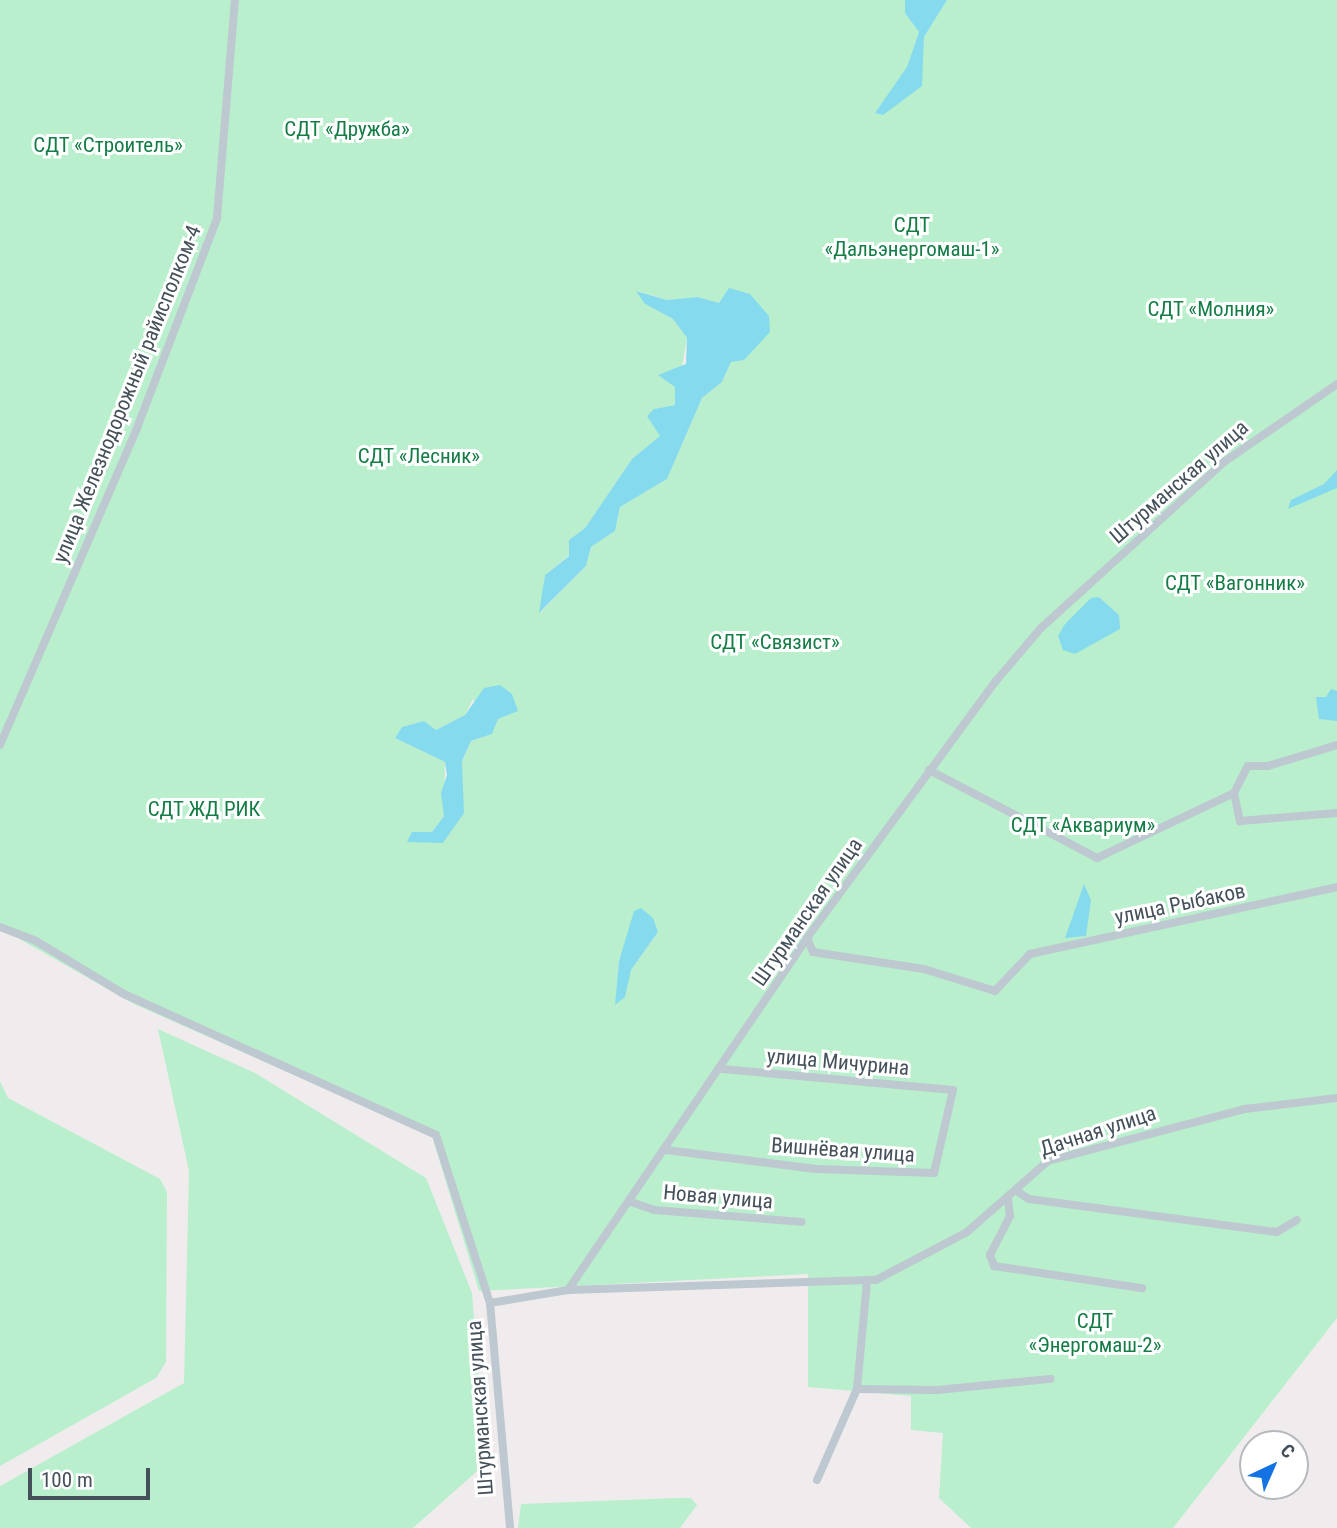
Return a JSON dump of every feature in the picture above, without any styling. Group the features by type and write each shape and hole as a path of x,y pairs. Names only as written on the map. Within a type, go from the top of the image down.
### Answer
{"street":[{"name":"улица Железнодорожный райисполком-4","path":"0,745 137,428 217,218 235,0"},
{"name":"Штурманская улица","path":"510,1528 490,1303 568,1290 632,1202 807,938 996,681 1068,600 1224,462 1337,384"},
{"path":"929,771 1094,858 1234,793 1248,766 1268,765 1337,745"},
{"path":"1234,793 1240,821 1337,813"},
{"name":"улица Рыбаков","path":"807,938 813,951 924,968 995,991 1030,954 1337,887"},
{"path":"0,927 36,941 124,994 436,1135 490,1303"},
{"name":"улица Мичурина","path":"720,1069 953,1090"},
{"name":"Вишнёвая улица","path":"666,1150 816,1170 934,1173 953,1090"},
{"name":"Дачная улица","path":"568,1290 867,1282 967,1232 1017,1191 1043,1163 1131,1135 1245,1109 1337,1098"},
{"path":"1017,1191 1029,1199 1278,1232 1297,1220"},
{"path":"1008,1198 1011,1213 990,1255 994,1266 1142,1288"},
{"name":"Новая улица","path":"632,1202 654,1210 802,1222"},
{"path":"817,1480 858,1389 867,1282"},
{"path":"858,1389 937,1390 1050,1378"}],"green space":[{"path":"0,0 905,0 905,13 919,32 908,67 876,112 883,115 918,76 924,37 947,0 1337,0 1337,1318 1250,1430 1239,1430 1239,1443 1173,1528 971,1528 939,1498 943,1433 911,1430 911,1396 808,1387 808,1274 479,1291 432,1136 134,1004 0,928","holes":["637,291 668,300 698,297 719,303 731,362 722,382 702,398 667,479 620,507 615,531 591,547 586,566 541,612 545,575 569,555 569,540 585,528 632,459 661,436 654,409 675,405 687,338 673,319 645,304","1099,597 1119,615 1075,654 1065,624","473,699 492,734 471,741 462,761 463,813 443,843 432,832 444,816 445,762 395,738 402,727 424,721 436,730 465,715","634,919 658,932 631,970 616,1005 619,961"]},
{"path":"158,1029 255,1073 426,1178 472,1293 485,1464 413,1528 0,1528 0,1486 184,1383 189,1171"},
{"path":"0,1081 8,1098 160,1179 167,1192 166,1362 156,1378 0,1466"},
{"path":"691,1498 697,1505 680,1528 518,1528 521,1504"}],"water":[{"path":"905,0 947,0 924,37 922,86 883,115 875,113 907,67 919,32 905,13"},
{"path":"729,288 750,294 769,316 770,332 744,360 731,362 722,382 702,398 667,479 620,507 615,531 591,547 586,566 539,613 545,575 569,556 569,540 585,528 632,459 660,436 647,416 654,409 675,405 675,387 658,375 686,364 687,338 673,319 645,304 636,291 667,300 698,297 719,303"},
{"path":"1337,470 1337,488 1288,509 1291,500 1324,484"},
{"path":"1099,597 1119,615 1120,629 1075,654 1063,650 1058,636 1065,624 1091,598"},
{"path":"500,685 512,694 518,711 498,719 492,734 471,741 462,761 464,813 443,843 407,842 412,832 432,832 444,816 441,793 447,775 445,762 395,738 402,727 424,721 436,730 465,715 484,688"},
{"path":"1331,689 1337,691 1337,721 1319,719 1316,697 1326,697"},
{"path":"1084,884 1091,900 1086,936 1065,938"},
{"path":"641,908 653,918 658,932 631,970 625,997 615,1005 619,961 634,911"}],"park label":[{"name":"СДТ «Дружба»","path":"347,129"},
{"name":"СДТ «Строитель»","path":"108,145"},
{"name":"СДТ «Дальэнергомаш-1»","path":"912,237"},
{"name":"СДТ «Молния»","path":"1211,309"},
{"name":"СДТ «Лесник»","path":"419,456"},
{"name":"СДТ «Вагонник»","path":"1235,583"},
{"name":"СДТ «Связист»","path":"775,642"},
{"name":"СДТ ЖД РИК","path":"204,809"},
{"name":"СДТ «Аквариум»","path":"1083,825"},
{"name":"СДТ «Энергомаш-2»","path":"1095,1333"}]}
